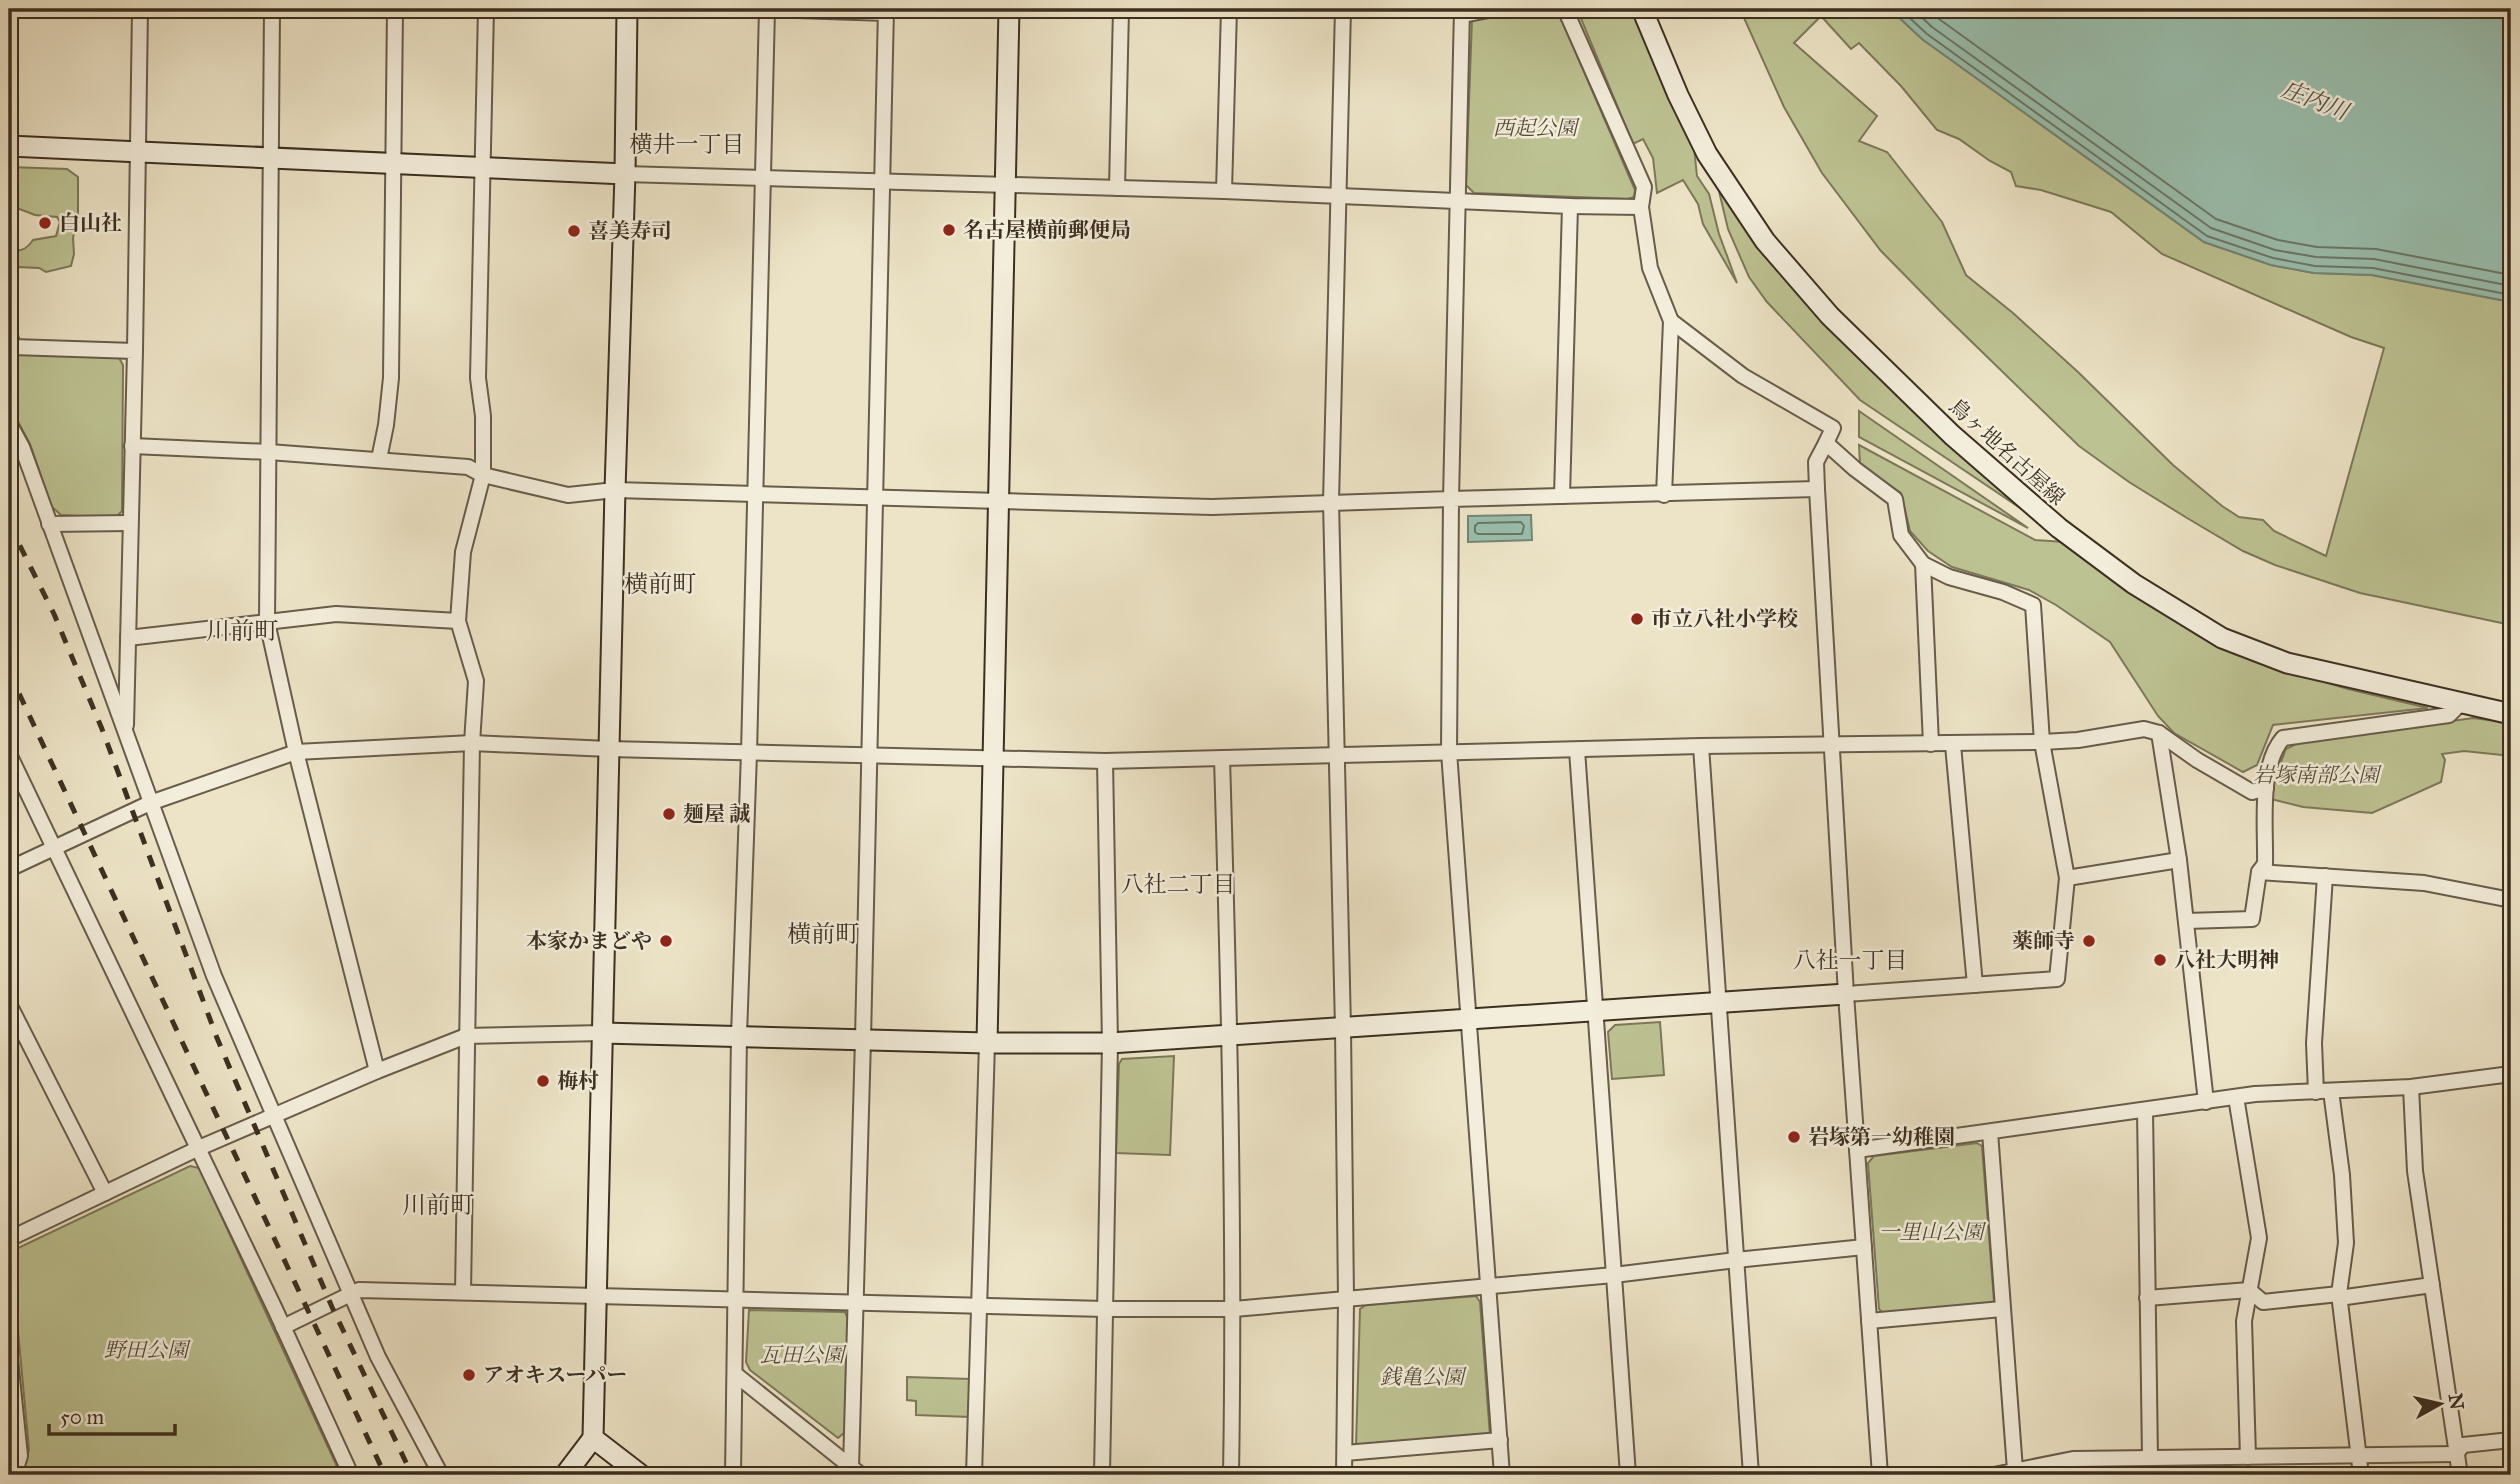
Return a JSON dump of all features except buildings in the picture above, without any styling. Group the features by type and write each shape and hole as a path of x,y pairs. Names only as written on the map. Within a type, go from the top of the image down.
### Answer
{"street":[{"path":"126,733 141,9"},
{"path":"272,9 267,622 296,752 377,1071"},
{"path":"379,459 391,378 396,9"},
{"path":"463,1292 472,743 476,681 458,621 463,552 483,475 483,415 478,377 486,9"},
{"path":"565,1475 593,1438 627,9"},
{"path":"733,1475 739,1035 768,9 886,11 855,1301 856,1471"},
{"path":"974,1475 995,759 1009,9"},
{"path":"1117,188 1121,9"},
{"path":"1224,191 1229,9"},
{"path":"1343,9 1331,502 1343,1028 1345,1475"},
{"path":"1494,9 1463,12 1451,499 1449,752 1502,1475"},
{"path":"1565,9 1644,187 1642,206 1650,268 1671,321 1664,495"},
{"name":"鳥ヶ地名古屋線","path":"1642,9 1678,95 1707,154 1765,241 1829,316 1952,435 2059,528 2134,584 2222,638 2287,663 2511,714"},
{"path":"9,146 625,174 1224,191 1570,206 1642,206"},
{"path":"1562,496 1570,206"},
{"path":"1671,321 1743,376 1833,428 1816,462 1817,489 1846,994 1880,1475"},
{"path":"9,332 11,350 135,352"},
{"path":"9,423 22,447 214,976 378,1357 441,1475"},
{"path":"9,1239 199,1148 377,1071 466,1036 603,1033 987,1043 1110,1043 2057,979 2067,878 2042,743 2033,605 1949,577 1923,564 1901,535 1895,499 1826,443"},
{"path":"132,446 269,452 468,467 483,475 568,495 615,490 1212,507 1817,489"},
{"path":"49,524 130,523"},
{"path":"1923,564 1931,744"},
{"path":"128,638 336,614 458,621"},
{"path":"2186,921 2252,919 2259,872 2265,864 2266,788 2273,749 2283,738 2449,715 2460,704"},
{"path":"9,869 53,846 150,803 296,752 472,743 749,753 1105,761 1701,746 2042,743 2144,729 2159,733 2197,760 2252,792 2266,788"},
{"path":"2159,733 2179,860 2206,1102"},
{"path":"1953,745 1975,985"},
{"path":"1701,746 1751,1475"},
{"path":"1577,750 1628,1475"},
{"path":"9,754 199,1148 351,1475"},
{"path":"1222,758 1234,1309 1231,1475"},
{"path":"1102,1475 1110,1043 1105,761"},
{"path":"2067,878 2179,860"},
{"path":"2259,872 2424,883 2511,900"},
{"path":"2325,876 2314,1043 2342,1175 2346,1243 2339,1296 2361,1475"},
{"path":"9,1004 105,1193"},
{"path":"1857,1150 2255,1094 2411,1087 2511,1074"},
{"path":"2411,1087 2415,1171 2460,1475"},
{"path":"2236,1097 2259,1238 2244,1321 2248,1457"},
{"path":"2145,1110 2150,1458"},
{"path":"1990,1132 2015,1470"},
{"path":"283,1327 359,1290 1105,1309 1234,1309 1614,1275 1736,1259 1864,1247"},
{"path":"2147,1298 2249,1290 2263,1302 2432,1284"},
{"path":"1869,1321 2002,1309"},
{"path":"9,1349 20,1456 14,1475"},
{"path":"736,1374 856,1471"},
{"path":"593,1438 641,1475"},
{"path":"1345,1453 1500,1440"},
{"path":"2456,1454 2463,1445 2511,1440"},
{"path":"1994,1475 2073,1459 2456,1454"}],"green space":[{"name":"西起公園","path":"1530,9 1557,9 1635,190 1634,197 1628,199 1474,193 1466,185 1472,19"},
{"path":"1577,9 1631,9 1670,101 1694,147 1697,176 1709,194 1719,234 1737,283 1703,224 1698,204 1683,180 1657,193 1653,158 1643,139 1633,144"},
{"path":"1740,9 1890,9 1922,39 2204,242 2271,265 2314,273 2372,275 2511,302 2511,625 2360,593 2275,565 2243,551 2129,482 2079,446 1881,251 1822,173 1784,107","holes":["1821,16 1851,49 1859,43 1901,86 1937,130 1959,139 2011,172 2016,186 2041,190 2111,212 2162,254 2351,337 2384,348 2326,556 2274,531 2263,520 2239,517 2222,506 2173,465 2013,313 1966,275 1942,222 1887,152 1859,141 1877,116 1794,43"]},
{"name":"白山社","path":"9,167 67,169 78,177 78,216 71,266 46,272 39,268 9,269 9,249 20,250 33,240 56,236 60,222 57,217 35,215 9,205"},
{"path":"1718,187 1761,252 1820,317 2035,518 1860,400 1767,302 1749,277 1728,229"},
{"path":"18,354 118,356 123,365 122,511 115,518 61,515 52,507 30,444 9,405 9,365"},
{"path":"1859,411 2028,528 1859,437"},
{"path":"1859,445 2035,540 2065,542 2265,664 2348,689 2428,708 2273,725 2257,765 2243,772 2174,733 2158,716 2110,642 2029,590 1952,567 1928,551 1910,531 1901,493 1860,465"},
{"name":"岩塚南部公園","path":"2473,718 2511,723 2511,756 2464,751 2442,754 2445,760 2441,782 2372,813 2303,807 2271,799 2275,777 2286,749 2298,743"},
{"path":"1660,1022 1664,1075 1612,1079 1608,1032 1615,1025"},
{"path":"1174,1056 1170,1155 1116,1153 1119,1064 1122,1059"},
{"name":"一里山公園","path":"1977,1143 1982,1146 1994,1301 1989,1307 1886,1316 1879,1309 1868,1163 1874,1156"},
{"name":"野田公園","path":"190,1166 199,1168 341,1475 22,1475 29,1450 11,1255 16,1249"},
{"name":"銭亀公園","path":"1476,1296 1480,1302 1490,1436 1356,1446 1360,1309 1366,1305"},
{"name":"瓦田公園","path":"749,1310 845,1312 848,1319 845,1432 838,1438 750,1370 746,1362"},
{"path":"907,1377 971,1379 970,1417 916,1415 916,1401 907,1400"}],"water":[{"name":"庄内川","path":"1890,9 2511,9 2511,302 2372,275 2314,273 2271,265 2204,242 1922,39"},
{"path":"1531,515 1532,540 1468,542 1468,516"}],"railway":[{"path":"9,524 54,614 102,729 217,1038 332,1307 412,1475"},
{"path":"9,672 385,1475"}],"place":[{"name":"白山社","path":"45,223"},
{"name":"名古屋横前郵便局","path":"949,230"},
{"name":"喜美寿司","path":"574,231"},
{"name":"市立八社小学校","path":"1637,619"},
{"name":"麺屋 誠","path":"669,814"},
{"name":"本家かまどや","path":"666,941"},
{"name":"薬師寺","path":"2089,941"},
{"name":"八社大明神","path":"2160,960"},
{"name":"梅村","path":"543,1081"},
{"name":"岩塚第一幼稚園","path":"1794,1137"},
{"name":"アオキスーパー","path":"469,1375"}],"district":[{"name":"横井一丁目","path":"687,144"},
{"name":"横前町","path":"660,584"},
{"name":"川前町","path":"242,631"},
{"name":"八社二丁目","path":"1178,884"},
{"name":"横前町","path":"823,934"},
{"name":"八社一丁目","path":"1850,960"},
{"name":"川前町","path":"438,1205"}]}
